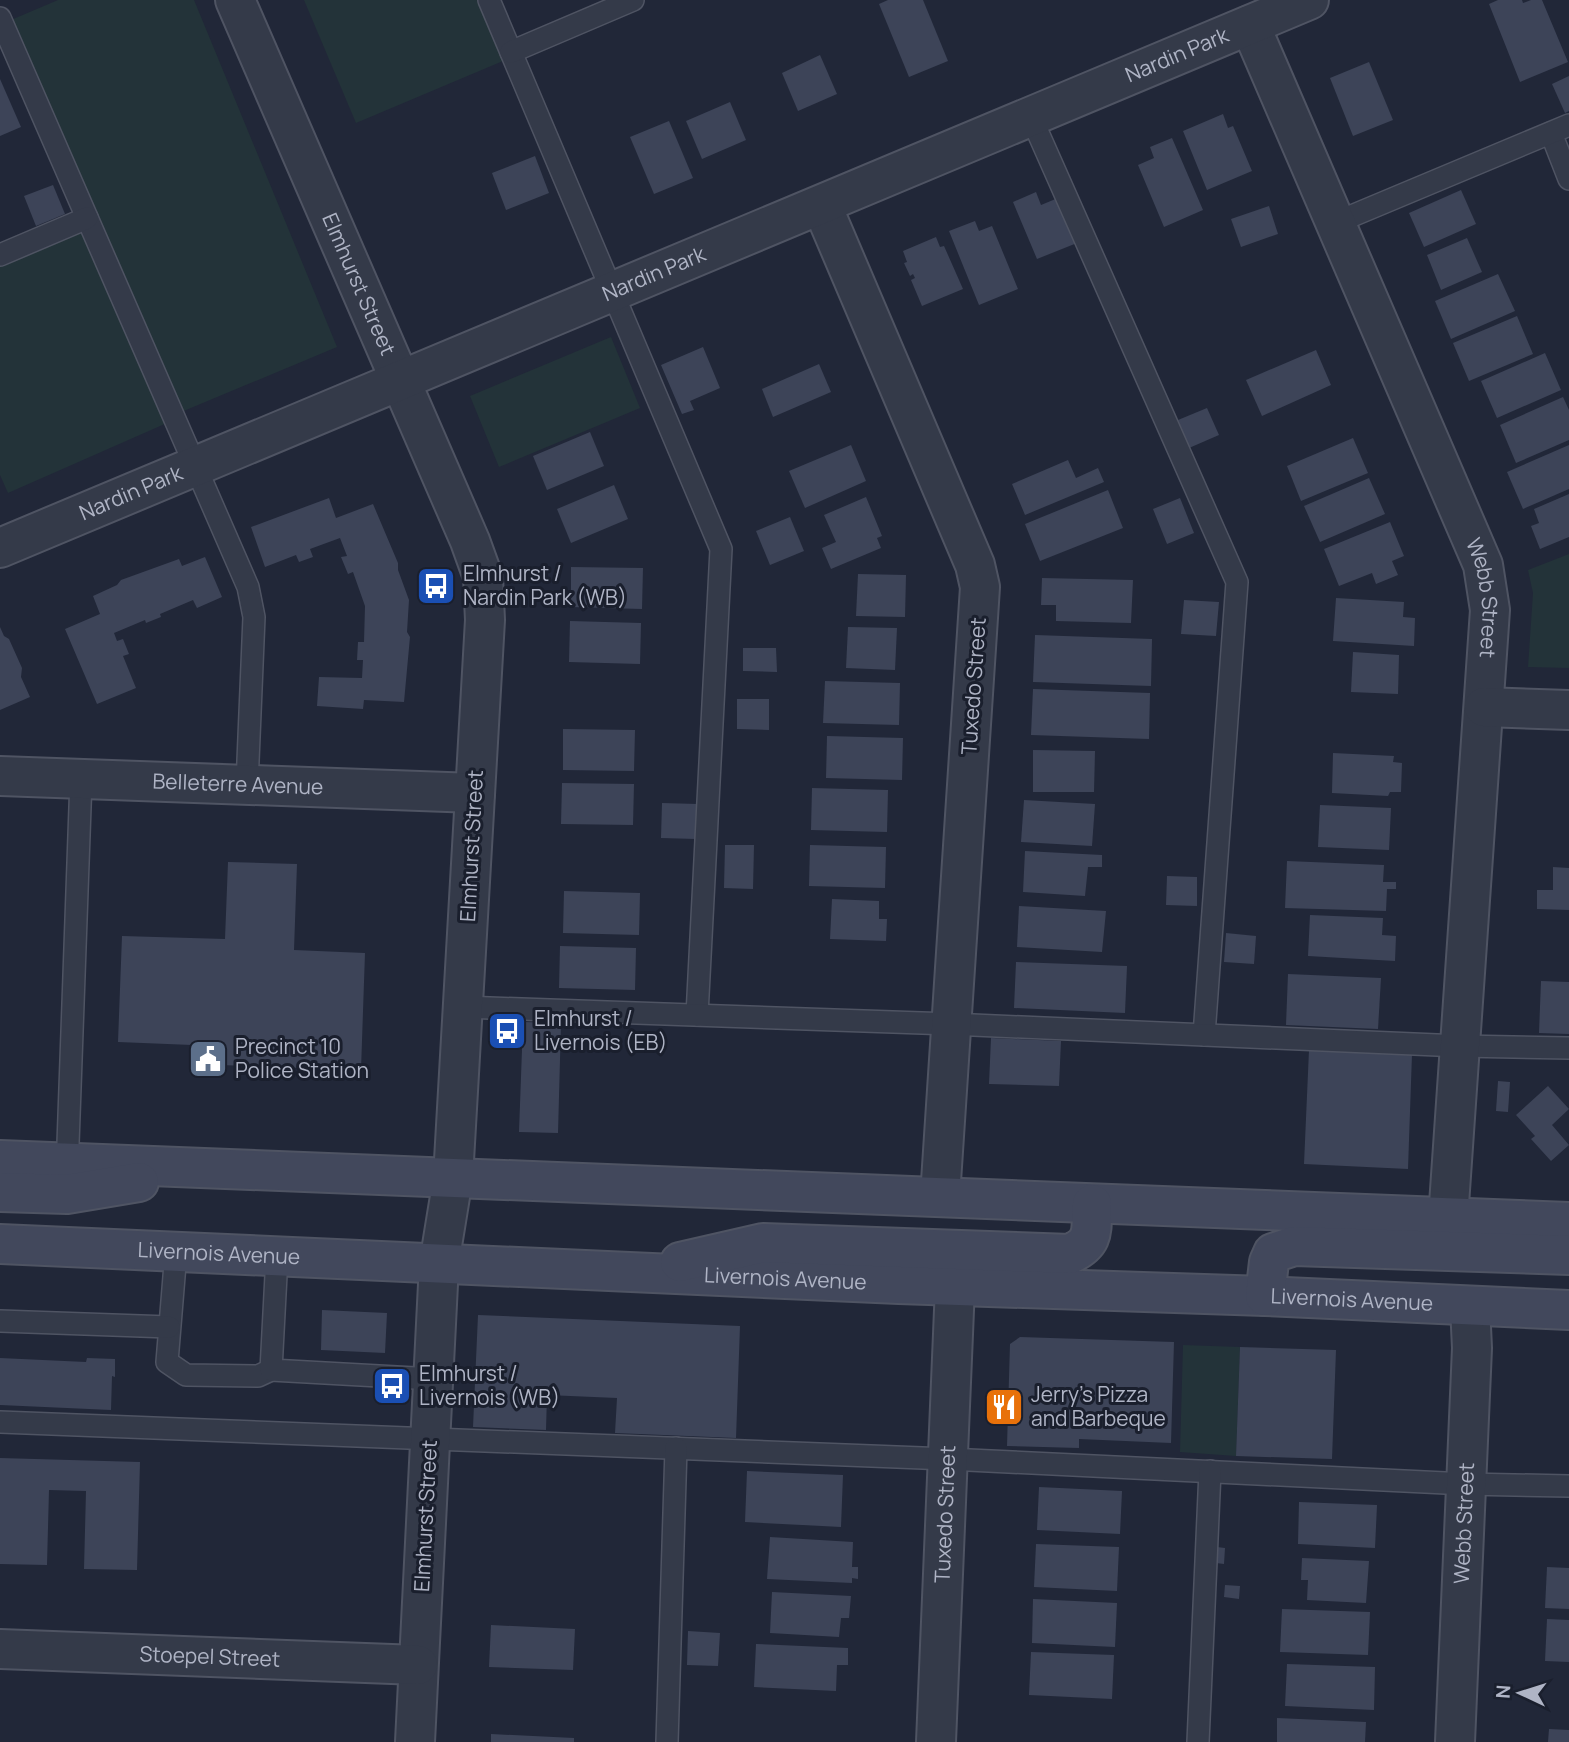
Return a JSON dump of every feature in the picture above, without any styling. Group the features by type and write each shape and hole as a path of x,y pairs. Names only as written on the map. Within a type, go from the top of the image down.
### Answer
{"main road":[{"path":"0,1160 67,1179"},
{"path":"0,1192 67,1179 214,1169 1569,1222"},
{"path":"634,1273 763,1243 1070,1254 1087,1244 1091,1236 1092,1204"},
{"name":"Livernois Avenue","path":"0,1244 634,1273 1569,1310"},
{"path":"1265,1296 1269,1262 1273,1254 1294,1246 1569,1255"}],"street":[{"name":"Elmhurst Street","path":"234,0 401,380 483,577 485,620 463,1007 453,1178 439,1264 415,1742"},
{"name":"Nardin Park","path":"0,548 1309,0"},
{"name":"Webb Street","path":"1250,25 1483,565 1490,610 1448,1219"},
{"name":"Tuxedo Street","path":"821,206 975,565 980,587 940,1197"},
{"path":"1484,706 1569,710"},
{"name":"Belleterre Avenue","path":"0,776 475,793"},
{"name":"Tuxedo Street","path":"936,1742 954,1286"},
{"name":"Webb Street","path":"1455,1742 1472,1348 1470,1306"},
{"name":"Stoepel Street","path":"0,1649 418,1665"}],"lane":[{"path":"489,0 721,549 697,1015"},
{"path":"511,52 633,0"},
{"path":"0,18 248,587 254,617 247,785"},
{"path":"1031,117 1237,582 1204,1035"},
{"path":"1335,223 1560,130 1569,178"},
{"path":"0,255 88,218"},
{"path":"67,1179 81,779"},
{"path":"463,1007 1569,1048"},
{"path":"176,1252 167,1362 186,1374 258,1376 271,1370 433,1379"},
{"path":"271,1370 277,1256"},
{"path":"0,1321 169,1328"},
{"path":"0,1422 948,1459 1466,1484 1569,1486"},
{"path":"667,1742 676,1448"},
{"path":"1198,1742 1210,1471"}],"shaded area":[{"path":"58,0 194,0 337,347 174,415 11,20"},
{"path":"304,0 477,0 503,61 356,123"},
{"path":"81,229 167,423 8,493 0,475 0,265"},
{"path":"611,337 640,408 499,467 470,396"},
{"path":"1569,554 1569,668 1528,667 1533,593 1528,570"},
{"path":"1183,1345 1240,1347 1236,1456 1180,1452"}],"building":[{"path":"888,0 923,0 948,61 909,77 879,4"},
{"path":"1498,0 1522,0 1523,3 1542,0 1568,62 1520,82 1489,4"},
{"path":"820,55 837,94 798,111 782,73"},
{"path":"1369,62 1393,120 1353,136 1330,78"},
{"path":"1569,76 1569,111 1565,113 1552,84"},
{"path":"0,79 21,127 0,136"},
{"path":"730,102 746,140 702,159 686,121"},
{"path":"1223,114 1228,128 1233,126 1252,171 1207,190 1183,131"},
{"path":"669,121 693,178 654,194 630,137"},
{"path":"1172,138 1203,210 1164,227 1138,165 1154,158 1150,147"},
{"path":"535,156 549,193 506,210 492,173"},
{"path":"53,185 65,214 36,226 24,196"},
{"path":"1461,190 1476,224 1424,247 1409,213"},
{"path":"1036,192 1041,205 1058,198 1077,243 1037,259 1013,202"},
{"path":"1269,206 1278,234 1241,247 1231,219"},
{"path":"975,221 979,231 992,226 1018,289 979,305 949,231"},
{"path":"936,237 940,247 944,246 963,289 922,306 911,280 915,278 913,274 910,276 904,263 907,262 903,251"},
{"path":"1467,238 1482,272 1441,290 1427,255"},
{"path":"1498,274 1515,311 1451,339 1435,301"},
{"path":"1517,316 1533,354 1469,381 1453,343"},
{"path":"703,347 720,388 690,401 694,410 682,414 661,365"},
{"path":"1316,350 1331,385 1262,416 1246,380"},
{"path":"1545,353 1561,390 1497,418 1481,381"},
{"path":"819,364 831,392 773,417 762,389"},
{"path":"1563,397 1569,410 1569,440 1516,463 1500,425"},
{"path":"1207,408 1219,435 1189,448 1178,420"},
{"path":"590,432 604,466 547,490 533,456"},
{"path":"1353,438 1368,473 1301,501 1287,466"},
{"path":"851,445 866,481 805,508 789,471"},
{"path":"1569,445 1569,489 1523,509 1507,472"},
{"path":"1068,460 1076,478 1098,468 1104,482 1025,515 1012,484"},
{"path":"1369,478 1385,514 1320,542 1304,506"},
{"path":"614,485 628,519 571,543 557,509"},
{"path":"1108,490 1123,528 1040,561 1025,524"},
{"path":"1569,494 1569,537 1540,549 1531,526 1539,523 1534,509"},
{"path":"866,497 882,536 877,538 881,548 831,569 822,548 836,542 824,515"},
{"path":"329,498 336,518 373,504 398,563 409,600 407,632 410,637 404,702 364,700 363,709 317,706 319,677 362,678 363,660 357,660 358,642 364,642 365,606 353,572 348,574 341,557 347,556 340,538 310,549 313,557 299,562 296,555 265,567 251,527"},
{"path":"1180,498 1194,533 1167,544 1153,509"},
{"path":"790,517 804,551 770,565 756,531"},
{"path":"1390,522 1404,556 1392,561 1398,575 1376,584 1372,573 1339,586 1324,549"},
{"path":"205,557 222,597 197,608 193,600 160,614 161,617 146,623 145,620 114,633 117,641 123,639 129,654 123,656 136,688 97,704 65,629 100,614 93,596 117,585 121,580 179,559 182,566"},
{"path":"571,567 643,568 642,609 571,607"},
{"path":"858,574 906,575 905,617 856,616"},
{"path":"1042,578 1133,580 1131,623 1056,621 1056,605 1041,605"},
{"path":"1336,598 1404,602 1403,617 1415,618 1414,646 1333,641"},
{"path":"1184,600 1219,602 1216,636 1181,634"},
{"path":"570,621 641,623 640,664 569,662"},
{"path":"0,627 4,636 9,639 22,668 21,677 30,697 0,710"},
{"path":"848,627 897,628 895,670 846,668"},
{"path":"1035,635 1152,639 1151,686 1033,682"},
{"path":"743,648 776,648 777,672 743,671"},
{"path":"1353,652 1399,655 1398,694 1351,692"},
{"path":"825,681 900,683 899,725 823,723"},
{"path":"1033,689 1150,693 1149,739 1031,735"},
{"path":"737,699 769,699 769,730 737,729"},
{"path":"563,729 635,730 634,771 563,770"},
{"path":"827,736 903,738 902,780 826,778"},
{"path":"1033,750 1095,751 1094,792 1033,792"},
{"path":"1333,753 1394,756 1393,762 1402,763 1401,792 1390,792 1388,796 1332,793"},
{"path":"562,783 634,784 633,825 561,824"},
{"path":"812,788 888,790 887,832 811,830"},
{"path":"1024,800 1095,804 1092,846 1021,842"},
{"path":"662,803 698,804 696,839 661,838"},
{"path":"1320,805 1391,808 1389,850 1318,847"},
{"path":"725,845 754,845 753,889 724,888"},
{"path":"810,845 886,847 885,888 809,886"},
{"path":"1025,851 1102,855 1102,867 1088,867 1085,896 1023,892"},
{"path":"1287,861 1384,865 1383,882 1396,882 1396,889 1387,889 1386,911 1285,908"},
{"path":"228,862 297,864 294,950 365,953 361,1070 191,1064 192,1045 118,1042 122,936 225,939"},
{"path":"1553,867 1569,868 1569,910 1537,909 1537,890 1553,890"},
{"path":"1167,876 1197,877 1197,906 1166,905"},
{"path":"564,891 640,893 639,935 563,933"},
{"path":"832,899 879,901 879,919 887,919 886,941 830,939"},
{"path":"1019,906 1106,911 1102,952 1017,947"},
{"path":"1310,915 1383,918 1382,935 1396,936 1395,961 1308,956"},
{"path":"1226,933 1256,936 1254,964 1224,962"},
{"path":"560,946 636,948 635,990 559,988"},
{"path":"1016,962 1127,966 1125,1013 1014,1008"},
{"path":"1288,974 1381,978 1378,1029 1286,1025"},
{"path":"1541,981 1569,982 1569,1034 1539,1033"},
{"path":"523,1022 561,1023 558,1133 519,1132"},
{"path":"991,1038 1061,1041 1059,1086 989,1084"},
{"path":"1309,1050 1412,1054 1408,1169 1304,1164"},
{"path":"1498,1081 1510,1082 1508,1112 1496,1111"},
{"path":"1548,1086 1569,1109 1552,1125 1569,1145 1551,1161 1531,1139 1535,1136 1516,1115"},
{"path":"322,1310 387,1313 385,1353 321,1350"},
{"path":"478,1315 740,1326 736,1438 615,1433 617,1398 547,1395 546,1430 473,1427"},
{"path":"1020,1337 1174,1342 1171,1443 1079,1439 1079,1448 1007,1446 1010,1344"},
{"path":"1240,1347 1336,1350 1332,1459 1236,1456"},
{"path":"0,1358 86,1362 87,1358 115,1359 111,1410 0,1405"},
{"path":"0,1458 140,1462 137,1570 84,1569 86,1491 49,1490 47,1565 0,1564"},
{"path":"747,1471 843,1475 841,1527 745,1522"},
{"path":"1039,1487 1122,1491 1120,1534 1037,1530"},
{"path":"1299,1502 1377,1505 1375,1548 1298,1544"},
{"path":"770,1537 853,1542 852,1567 858,1567 858,1579 852,1578 852,1583 767,1579"},
{"path":"1036,1544 1119,1547 1117,1591 1034,1587"},
{"path":"1217,1547 1225,1548 1224,1564 1216,1563"},
{"path":"1302,1558 1369,1561 1366,1603 1307,1600 1308,1580 1301,1580"},
{"path":"1547,1567 1569,1568 1569,1609 1545,1608"},
{"path":"1225,1585 1240,1586 1239,1599 1224,1597"},
{"path":"772,1592 851,1596 849,1618 841,1618 839,1637 770,1633"},
{"path":"1033,1599 1117,1603 1115,1647 1032,1643"},
{"path":"1282,1609 1370,1612 1368,1655 1280,1652"},
{"path":"1547,1619 1569,1620 1569,1662 1545,1661"},
{"path":"491,1625 575,1629 573,1670 489,1667"},
{"path":"688,1631 720,1633 718,1666 687,1665"},
{"path":"756,1644 848,1648 848,1665 837,1665 836,1691 754,1687"},
{"path":"1031,1652 1114,1655 1112,1699 1029,1695"},
{"path":"1287,1664 1375,1667 1374,1710 1285,1706"},
{"path":"1277,1718 1366,1722 1365,1742 1277,1742"},
{"path":"1549,1729 1569,1730 1569,1742 1548,1742"},
{"path":"491,1734 574,1738 574,1742 491,1742"}],"place":[{"name":"Elmhurst / Nardin Park (WB)","path":"436,586"},
{"name":"Elmhurst / Livernois (EB)","path":"507,1031"},
{"name":"Precinct 10 Police Station","path":"208,1059"},
{"name":"Elmhurst / Livernois (WB)","path":"392,1386"},
{"name":"Jerry's Pizza and Barbeque","path":"1004,1407"}]}
